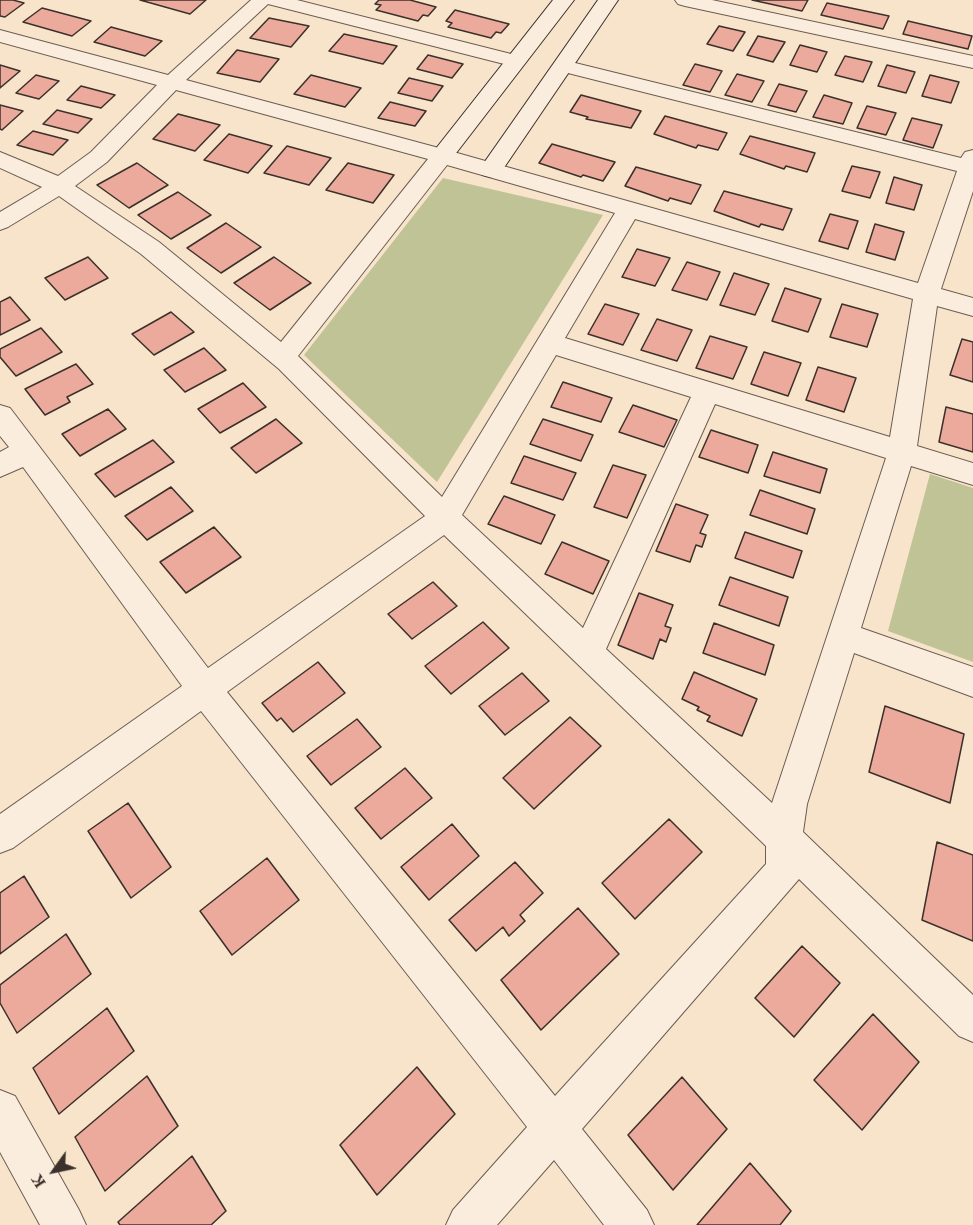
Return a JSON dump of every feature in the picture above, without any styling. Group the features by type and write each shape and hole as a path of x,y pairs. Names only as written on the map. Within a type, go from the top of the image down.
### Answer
{"street":[{"path":"0,222 60,186 99,158 170,84 262,0"},
{"path":"274,0 516,61"},
{"path":"283,357 564,0"},
{"path":"491,170 608,0"},
{"path":"685,0 973,62"},
{"path":"0,36 442,156 973,307"},
{"path":"468,1225 784,871 784,839 789,804 902,451 926,294 972,164 563,66"},
{"path":"0,159 60,186 150,248 283,357 445,518 784,839 973,1022"},
{"path":"0,834 445,518 628,210"},
{"path":"549,343 973,474"},
{"path":"588,653 707,391"},
{"path":"0,415 13,459 204,689 632,1225"},
{"path":"843,634 973,682"},
{"path":"0,1111 64,1225"}],"green space":[{"path":"443,178 603,215 437,482 304,355"},
{"path":"930,474 973,488 973,662 888,631"}],"building":[{"path":"0,0 24,3 5,17 0,16"},
{"path":"140,0 206,0 190,14"},
{"path":"379,0 410,0 436,7 428,16 423,15 418,21 376,10 381,5 375,4"},
{"path":"752,0 808,0 802,11"},
{"path":"827,3 889,16 883,29 821,15"},
{"path":"42,8 91,21 72,36 23,22"},
{"path":"455,10 509,24 501,33 496,32 491,38 448,27 452,23 446,21"},
{"path":"269,18 309,26 291,47 250,38"},
{"path":"908,21 972,36 968,49 903,34"},
{"path":"719,26 745,32 733,51 707,44"},
{"path":"111,27 162,41 145,56 94,42"},
{"path":"344,34 397,46 383,64 329,51"},
{"path":"758,36 785,42 773,62 747,55"},
{"path":"800,45 827,52 817,72 790,65"},
{"path":"237,50 279,59 260,82 217,73"},
{"path":"428,55 463,64 452,78 417,69"},
{"path":"845,56 872,62 863,82 835,75"},
{"path":"695,64 722,71 710,92 683,85"},
{"path":"0,65 20,71 0,88"},
{"path":"887,65 915,72 906,93 878,86"},
{"path":"737,74 764,81 752,102 725,95"},
{"path":"36,75 59,81 39,99 16,93"},
{"path":"311,75 361,88 345,107 294,94"},
{"path":"930,75 959,82 951,103 922,96"},
{"path":"409,78 443,86 432,101 398,93"},
{"path":"779,84 807,91 796,112 768,105"},
{"path":"81,86 115,95 101,108 67,100"},
{"path":"581,95 641,111 631,128 586,119 588,117 570,112"},
{"path":"824,95 852,103 843,124 813,117"},
{"path":"390,102 426,111 415,126 378,118"},
{"path":"0,105 23,111 2,130 0,129"},
{"path":"867,106 896,113 886,135 857,128"},
{"path":"57,110 92,119 78,133 43,124"},
{"path":"178,114 220,125 195,151 153,139"},
{"path":"665,116 727,133 718,150 698,145 696,148 654,134"},
{"path":"912,118 942,125 933,148 903,140"},
{"path":"33,131 68,140 53,155 17,145"},
{"path":"229,134 272,146 248,173 204,160"},
{"path":"750,136 815,153 807,172 786,166 784,169 740,154"},
{"path":"552,144 615,162 603,181 583,175 581,177 539,163"},
{"path":"287,146 331,158 309,185 264,173"},
{"path":"137,163 168,185 129,208 97,185"},
{"path":"348,163 394,175 373,203 326,190"},
{"path":"852,166 880,172 870,198 842,191"},
{"path":"636,167 701,185 691,204 670,198 668,201 625,186"},
{"path":"894,177 922,185 914,210 886,203"},
{"path":"724,191 792,209 783,230 761,224 759,227 714,211"},
{"path":"178,192 211,215 171,239 138,215"},
{"path":"830,214 858,221 848,249 819,241"},
{"path":"226,223 261,247 221,273 187,248"},
{"path":"875,224 904,232 895,260 866,252"},
{"path":"637,249 670,258 655,286 622,277"},
{"path":"88,257 108,278 65,300 45,278"},
{"path":"274,257 311,283 270,310 234,283"},
{"path":"687,262 720,272 707,300 672,290"},
{"path":"734,273 769,284 755,315 720,305"},
{"path":"785,288 821,299 808,332 772,321"},
{"path":"10,297 30,320 0,335 0,302"},
{"path":"605,304 639,314 623,345 588,334"},
{"path":"842,304 878,314 867,347 830,337"},
{"path":"171,312 194,332 154,355 132,334"},
{"path":"657,319 692,330 677,361 641,350"},
{"path":"41,328 62,352 16,376 0,357 0,349"},
{"path":"710,336 747,347 733,379 696,368"},
{"path":"962,339 973,342 973,382 950,375"},
{"path":"204,348 226,370 185,392 164,370"},
{"path":"764,352 801,363 788,396 751,384"},
{"path":"76,364 93,384 67,397 70,402 45,415 25,389"},
{"path":"818,367 856,378 844,412 806,400"},
{"path":"563,382 612,398 601,422 551,407"},
{"path":"243,383 266,407 220,433 198,409"},
{"path":"633,405 677,420 664,447 619,432"},
{"path":"946,407 973,414 973,452 939,442"},
{"path":"108,409 126,429 80,456 62,434"},
{"path":"276,419 302,443 256,473 231,448"},
{"path":"543,419 593,435 581,461 530,444"},
{"path":"711,430 758,445 748,473 699,457"},
{"path":"153,440 174,462 115,497 95,474"},
{"path":"773,452 827,469 820,493 764,476"},
{"path":"524,456 576,473 563,500 511,483"},
{"path":"613,465 646,475 627,518 594,507"},
{"path":"171,487 193,511 147,540 125,516"},
{"path":"760,490 815,509 807,534 750,515"},
{"path":"504,496 555,515 541,544 488,524"},
{"path":"676,504 708,515 700,533 706,535 702,547 696,545 690,562 656,551"},
{"path":"214,527 241,557 186,593 160,562"},
{"path":"745,532 802,551 793,578 735,558"},
{"path":"562,542 609,561 593,594 545,574"},
{"path":"730,577 788,597 779,626 719,605"},
{"path":"433,582 457,606 412,639 388,614"},
{"path":"639,593 673,605 665,626 671,628 666,642 660,639 653,659 618,645"},
{"path":"483,622 509,648 451,694 425,666"},
{"path":"714,623 774,645 765,675 703,653"},
{"path":"318,662 345,693 293,732 281,718 277,721 262,703"},
{"path":"694,672 757,699 742,736 707,721 710,716 697,710 699,707 682,699"},
{"path":"522,673 549,701 505,735 479,706"},
{"path":"885,706 964,734 950,803 869,772"},
{"path":"570,717 601,746 534,809 503,778"},
{"path":"357,719 381,747 331,785 307,756"},
{"path":"405,768 432,798 381,839 355,808"},
{"path":"128,803 171,867 131,898 88,831"},
{"path":"669,819 702,852 635,919 602,883"},
{"path":"452,824 479,856 429,900 401,867"},
{"path":"937,842 973,855 973,941 922,920"},
{"path":"267,858 299,900 232,955 200,911"},
{"path":"515,862 543,893 520,915 525,921 509,936 503,927 476,951 449,920"},
{"path":"24,876 49,917 0,954 0,893"},
{"path":"578,908 619,954 541,1030 501,980"},
{"path":"66,934 91,974 17,1033 0,1003 0,985"},
{"path":"802,946 840,983 794,1037 755,998"},
{"path":"107,1008 134,1051 59,1114 33,1068"},
{"path":"873,1014 919,1062 862,1130 814,1080"},
{"path":"417,1067 455,1114 377,1195 340,1145"},
{"path":"147,1076 178,1126 105,1191 75,1137"},
{"path":"682,1077 727,1129 673,1190 628,1135"},
{"path":"192,1156 226,1211 211,1225 120,1225 118,1222"},
{"path":"750,1163 791,1211 780,1225 697,1225"}]}
